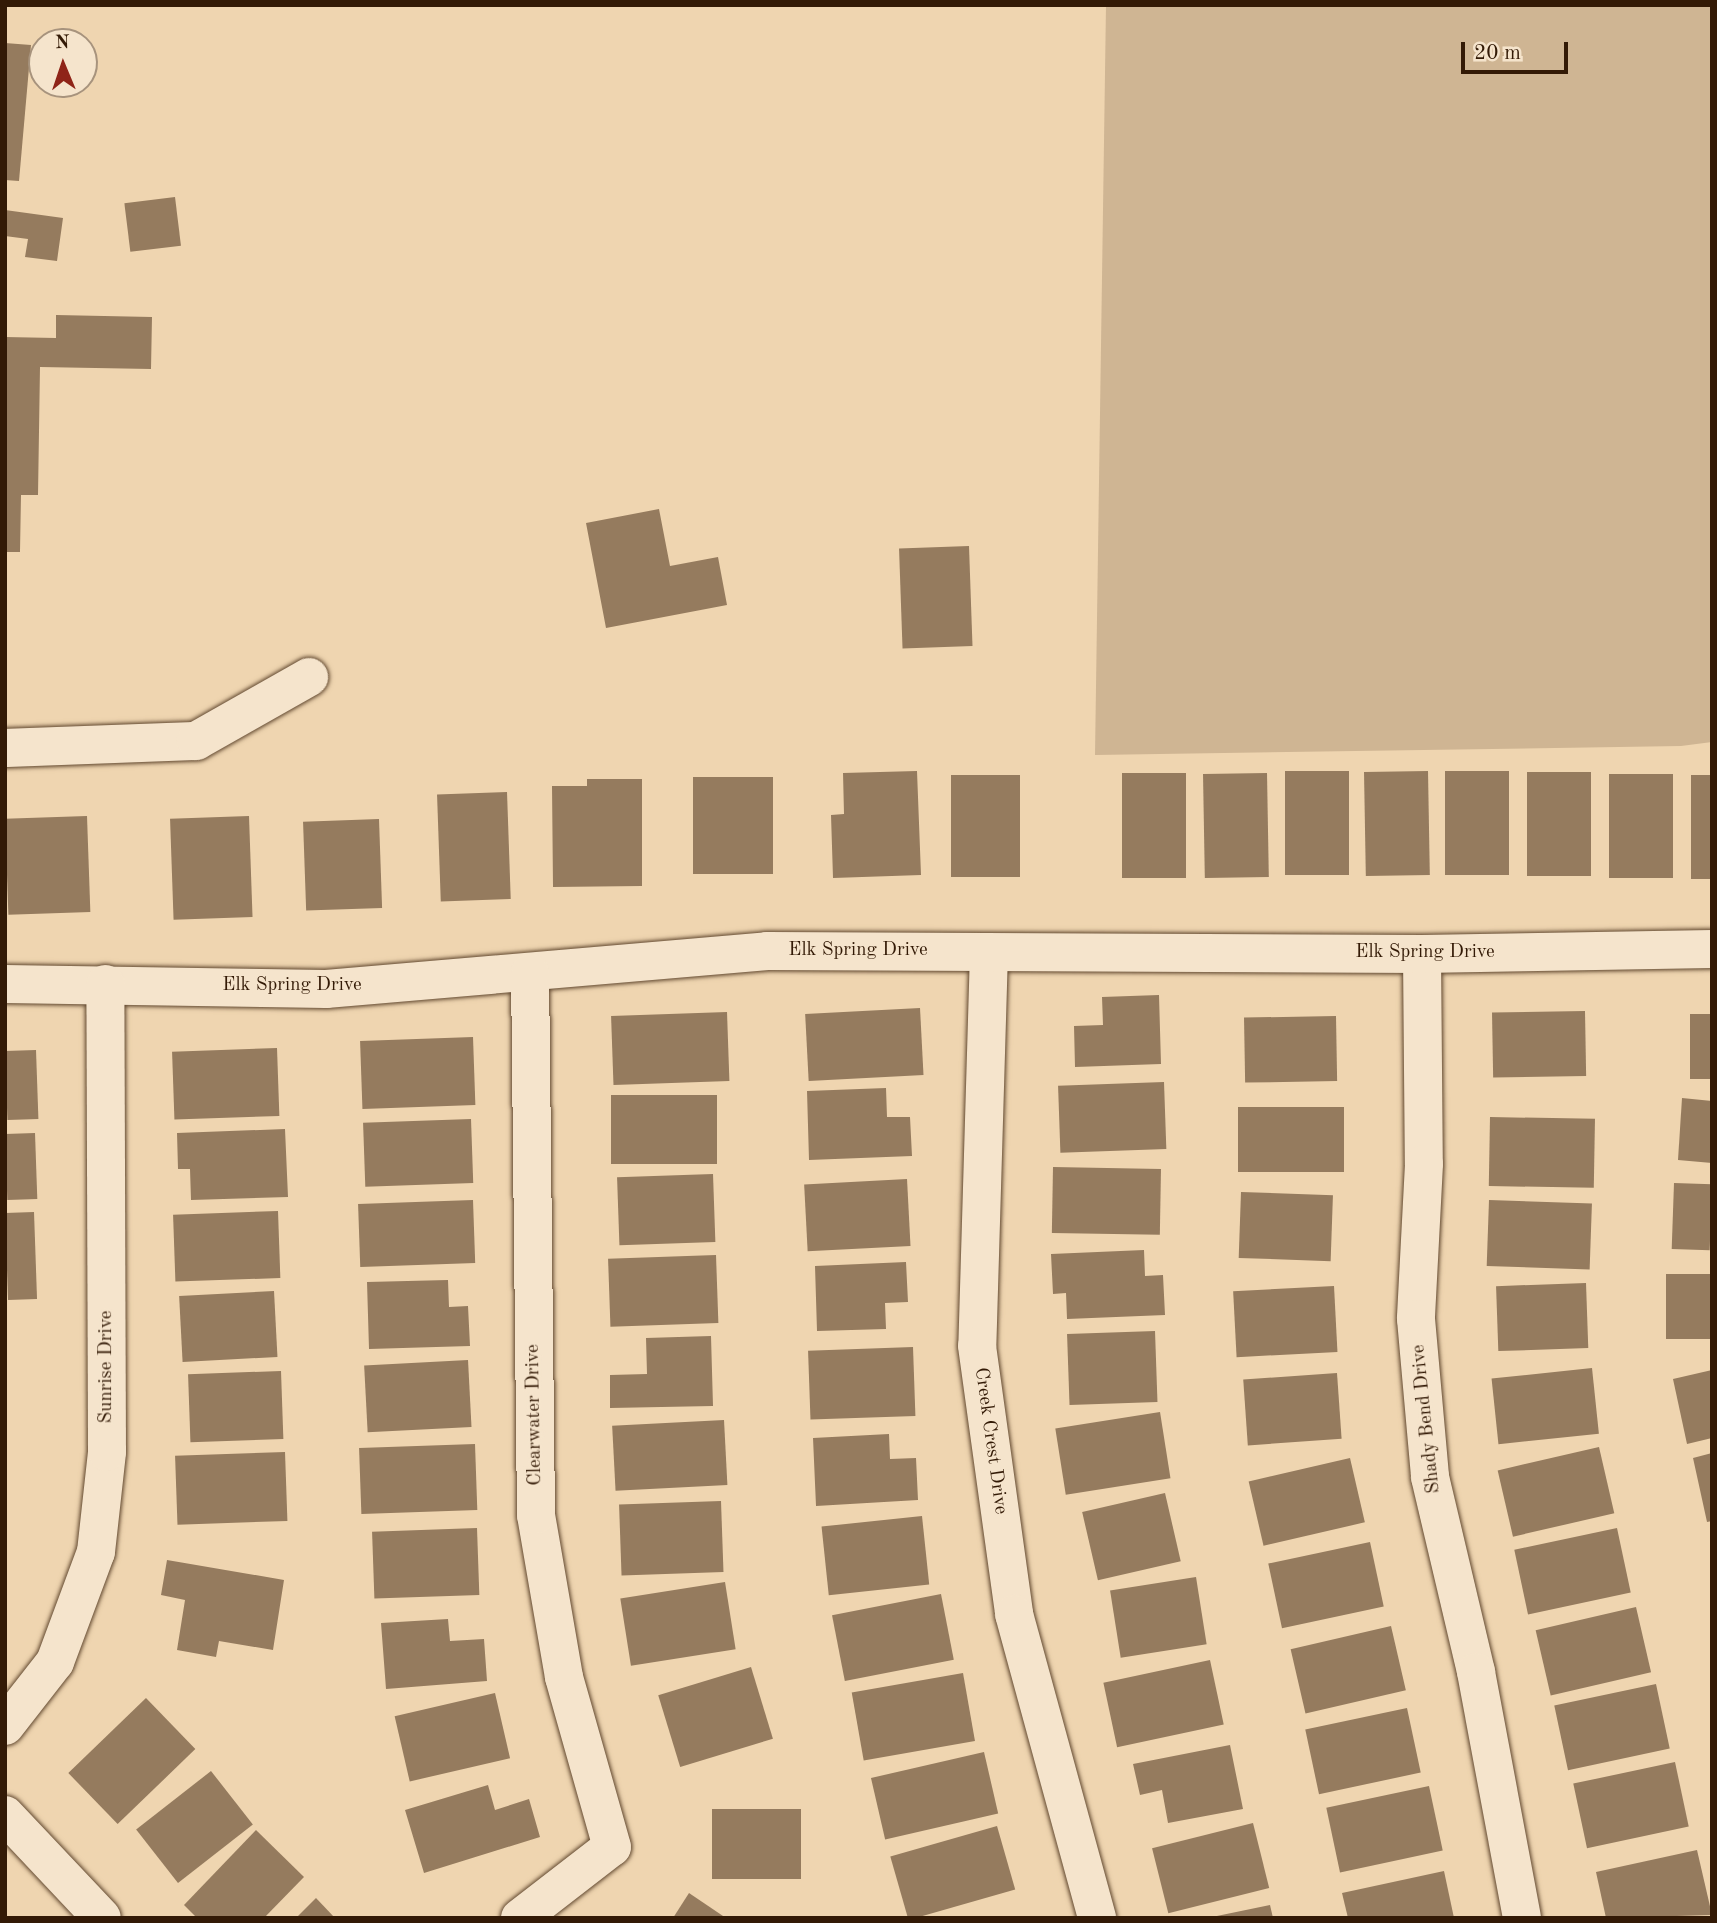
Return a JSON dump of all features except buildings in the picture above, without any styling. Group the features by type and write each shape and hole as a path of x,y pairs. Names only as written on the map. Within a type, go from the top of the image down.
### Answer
{"street":[{"path":"5,748 196,741 309,677"},
{"name":"Elk Spring Drive","path":"5,984 326,989 767,951 1422,954 1712,949"},
{"name":"Creek Crest Drive","path":"989,952 976,1346 1014,1614 1097,1918"},
{"name":"Shady Bend Drive","path":"1422,954 1424,1164 1416,1319 1430,1477 1476,1672 1522,1918"},
{"name":"Clearwater Drive","path":"520,1918 612,1847 564,1677 536,1515 530,973"},
{"name":"Sunrise Drive","path":"5,1726 55,1662 96,1552 107,1452 105,984"},
{"path":"5,1815 102,1918"}],"shaded area":[{"path":"1106,5 1712,5 1712,742 1681,746 1095,755"}]}
